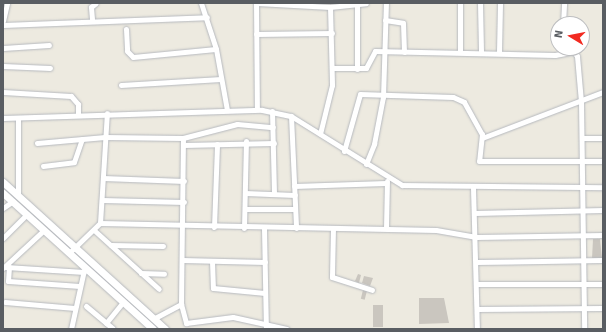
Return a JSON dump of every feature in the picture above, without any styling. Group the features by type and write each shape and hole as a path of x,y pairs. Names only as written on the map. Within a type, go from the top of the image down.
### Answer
{"main road":[{"path":"3,182 27,214 70,253 84,270 124,302 153,329"},
{"path":"3,193 15,199 76,248 165,329"}],"street":[{"path":"3,21 7,3"},
{"path":"92,19 91,7 96,3"},
{"path":"201,3 216,49 227,110"},
{"path":"257,109 256,3 330,7 366,3"},
{"path":"366,164 374,144 383,97 386,3"},
{"path":"460,3 460,51"},
{"path":"480,3 481,51"},
{"path":"499,52 500,3"},
{"path":"563,16 564,3"},
{"path":"357,5 358,69"},
{"path":"320,134 332,90 332,33 330,7"},
{"path":"3,25 92,19 206,17"},
{"path":"385,20 403,23 404,52"},
{"path":"126,29 127,51 133,57 216,49"},
{"path":"256,34 332,33"},
{"path":"3,48 49,45"},
{"path":"332,68 366,68 372,52 481,51 550,55"},
{"path":"574,56 581,102 583,138 582,260 584,329"},
{"path":"3,66 50,68"},
{"path":"121,85 221,79"},
{"path":"3,92 71,96 78,104 78,114"},
{"path":"482,138 581,102 603,92"},
{"path":"344,151 357,96 457,97 464,102 482,138 478,155 482,162 603,161"},
{"path":"3,118 78,114 257,109 291,116 366,164 387,180 406,186 473,188 603,186"},
{"path":"272,111 274,143 274,194"},
{"path":"70,253 95,231 100,224 107,113"},
{"path":"291,116 296,228"},
{"path":"3,208 15,199 18,118"},
{"path":"37,143 105,138 183,138 236,124 273,127"},
{"path":"183,138 184,226 182,304 189,324 233,317 266,327 287,329"},
{"path":"583,138 603,138"},
{"path":"43,166 74,162 82,139"},
{"path":"184,145 246,141 274,143"},
{"path":"244,228 246,141"},
{"path":"214,227 217,144"},
{"path":"103,178 184,181"},
{"path":"294,186 387,180"},
{"path":"386,228 387,180"},
{"path":"473,188 476,237 477,329"},
{"path":"245,193 295,195"},
{"path":"102,200 184,202"},
{"path":"245,209 295,209"},
{"path":"475,212 603,210"},
{"path":"3,238 27,214"},
{"path":"100,224 244,228 386,228 441,230 476,237 603,235"},
{"path":"264,228 266,327"},
{"path":"333,228 332,277 372,290"},
{"path":"6,267 44,230"},
{"path":"95,231 159,289"},
{"path":"111,245 163,246"},
{"path":"182,260 265,262"},
{"path":"476,262 603,260"},
{"path":"212,261 213,288 265,293"},
{"path":"6,267 84,270 71,329"},
{"path":"6,267 7,278 11,282 80,286"},
{"path":"141,273 164,274"},
{"path":"476,284 603,284"},
{"path":"5,302 75,308"},
{"path":"106,323 124,302"},
{"path":"153,319 182,304"},
{"path":"86,306 113,329"},
{"path":"477,309 603,308"}],"building":[{"path":"593,239 600,239 602,259 592,259"},
{"path":"358,274 361,275 359,283 355,281"},
{"path":"364,276 373,278 370,286 362,283"},
{"path":"363,290 367,291 365,300 361,299"},
{"path":"419,298 444,298 449,323 419,324"},
{"path":"373,305 383,305 383,327 373,327"}]}
